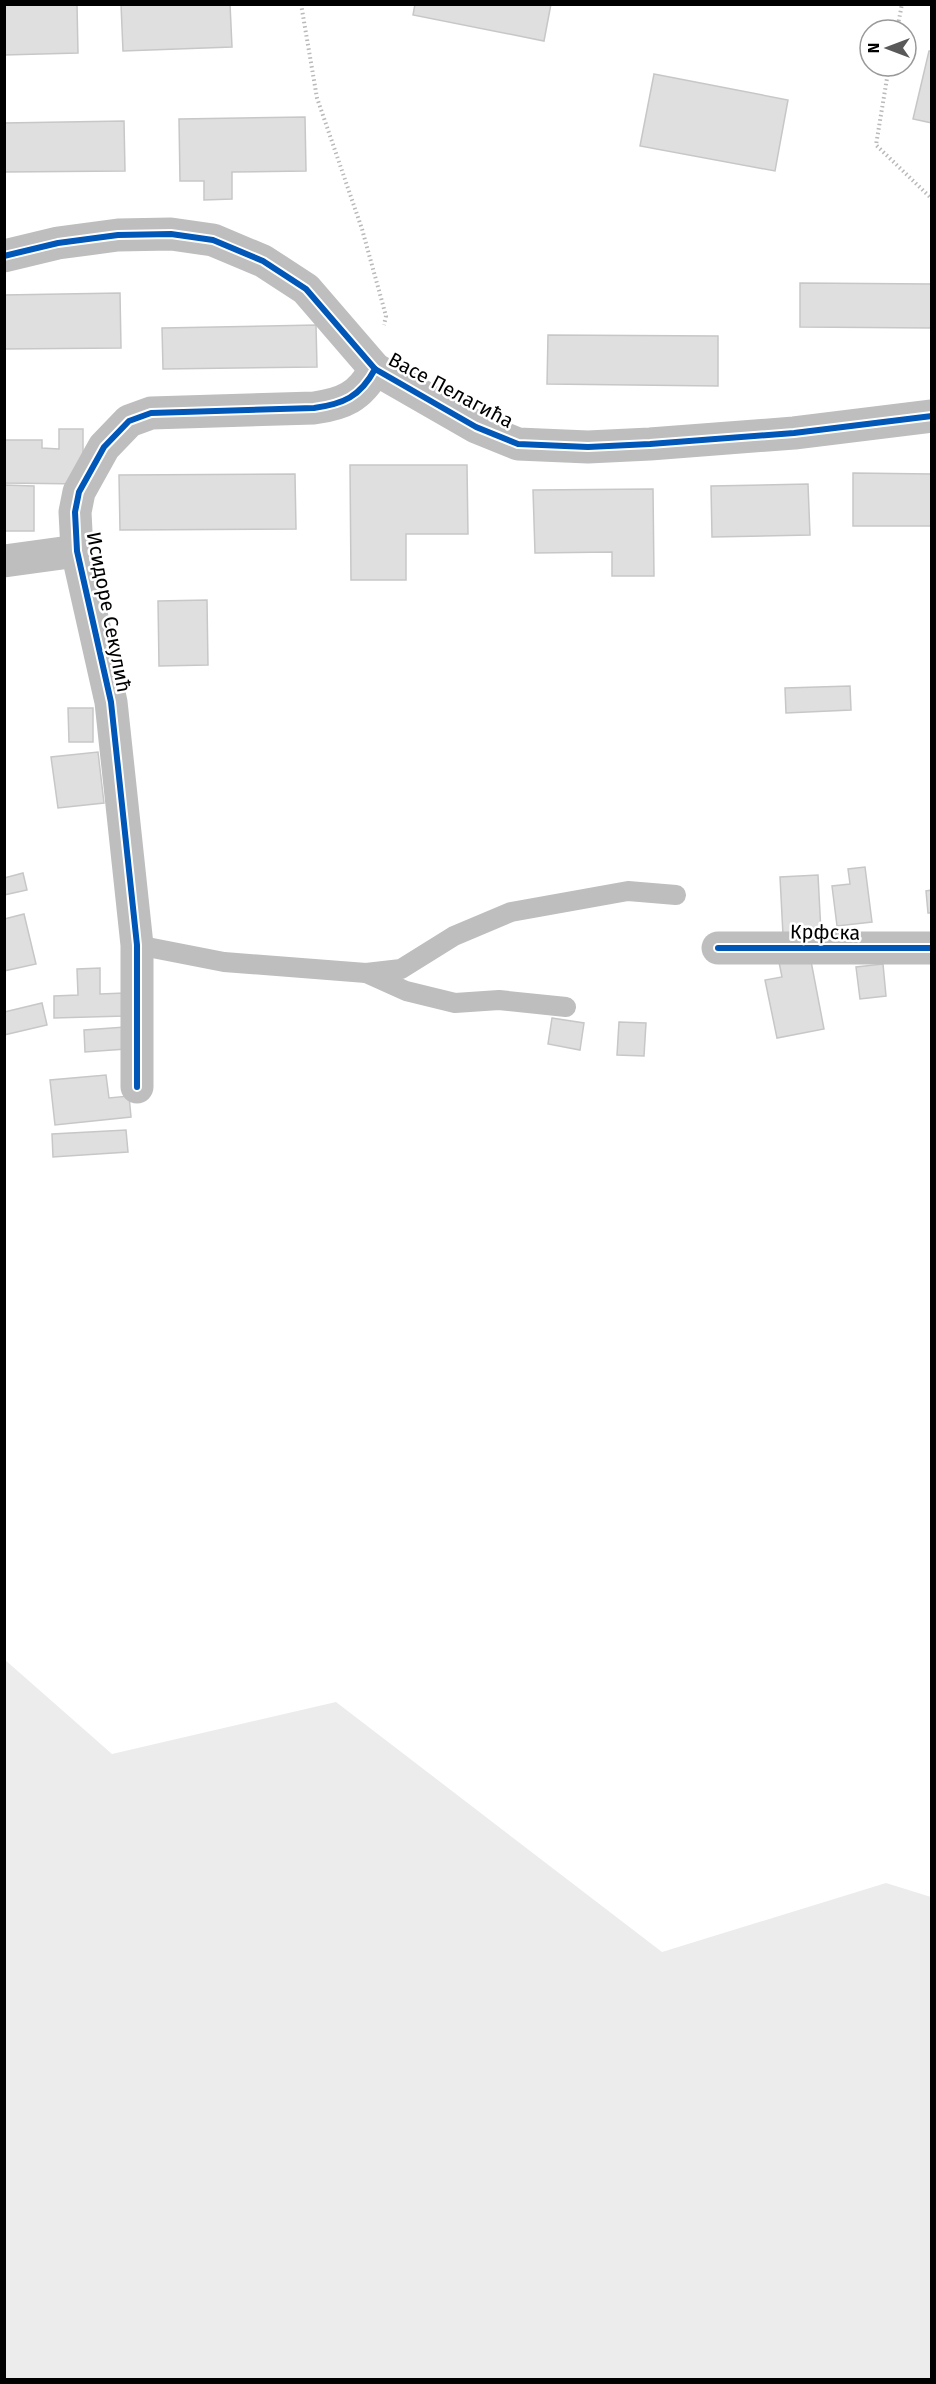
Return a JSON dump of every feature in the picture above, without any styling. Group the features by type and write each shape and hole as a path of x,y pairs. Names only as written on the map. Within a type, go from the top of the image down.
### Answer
{"street":[{"name":"Васе Пелагића","path":"4,256 58,243 118,235 171,234 213,240 263,261 306,289 375,369 476,427 518,444 588,447 650,444 794,434 932,416"},
{"name":"Исидоре Секулић","path":"137,1087 137,945 111,702 77,550 75,512 80,492 104,447 129,421 151,413 314,408 338,405 367,384 375,369"},
{"path":"4,561 77,550"},
{"name":"Крфска","path":"718,948 932,948"}],"lane":[{"path":"137,945 224,962 366,974 401,969 454,936 512,912 628,891 676,895"},
{"path":"366,974 406,991 455,1003 499,1000 566,1007"}],"path":[{"path":"301,4 317,98 362,230 386,316 375,369"},
{"path":"887,78 876,145 932,199"}],"shaded area":[{"path":"4,1659 112,1754 336,1702 662,1952 886,1883 931,1897 931,2379 5,2379"}],"building":[{"path":"4,4 77,4 78,53 4,55"},
{"path":"121,4 230,4 232,47 123,51"},
{"path":"415,4 551,4 544,41 413,15"},
{"path":"929,51 932,51 932,123 913,119"},
{"path":"654,74 788,100 775,171 640,146"},
{"path":"305,117 306,171 232,172 232,199 204,200 204,181 180,181 179,119"},
{"path":"124,121 125,171 4,172 4,123"},
{"path":"800,283 932,284 932,328 800,327"},
{"path":"120,293 121,348 4,349 4,295"},
{"path":"316,325 317,367 163,369 162,328"},
{"path":"548,335 718,336 718,386 547,384"},
{"path":"59,429 83,429 83,484 4,483 4,440 42,440 42,448 59,449"},
{"path":"350,465 467,465 468,534 406,534 406,580 351,580"},
{"path":"853,473 932,474 932,526 853,526"},
{"path":"295,474 296,529 120,530 119,475"},
{"path":"808,484 810,535 712,537 711,486"},
{"path":"4,485 34,486 34,531 4,531"},
{"path":"653,489 654,576 612,576 612,552 535,553 533,490"},
{"path":"207,600 208,665 159,666 158,601"},
{"path":"850,686 851,710 786,713 785,688"},
{"path":"68,708 93,708 93,742 69,742"},
{"path":"98,752 104,803 58,808 51,757"},
{"path":"865,867 872,922 837,926 832,886 850,884 848,869"},
{"path":"23,873 27,890 4,895 4,878"},
{"path":"818,875 821,932 783,935 780,877"},
{"path":"932,890 932,913 928,913 926,891"},
{"path":"24,914 36,964 4,971 4,919"},
{"path":"810,956 824,1029 777,1038 765,980 782,977 779,962"},
{"path":"883,964 886,996 860,999 856,967"},
{"path":"100,968 100,994 124,993 125,1016 54,1018 54,996 78,995 77,969"},
{"path":"42,1003 47,1025 4,1035 4,1012"},
{"path":"552,1018 584,1023 580,1050 548,1044"},
{"path":"619,1022 646,1023 644,1056 617,1055"},
{"path":"125,1027 126,1049 85,1052 84,1030"},
{"path":"106,1075 109,1098 129,1096 131,1117 55,1125 50,1080"},
{"path":"126,1130 128,1152 53,1157 52,1134"}],"cycle path":[{"path":"4,256 58,243 118,235 171,234 213,240 263,261 306,289 375,369 476,427 518,444 588,447 650,444 794,433 932,416"},
{"path":"137,1087 137,945 111,702 77,551 75,512 79,492 104,447 129,421 151,413 314,408 334,404 357,393 375,369"},
{"path":"718,948 932,948"}]}
